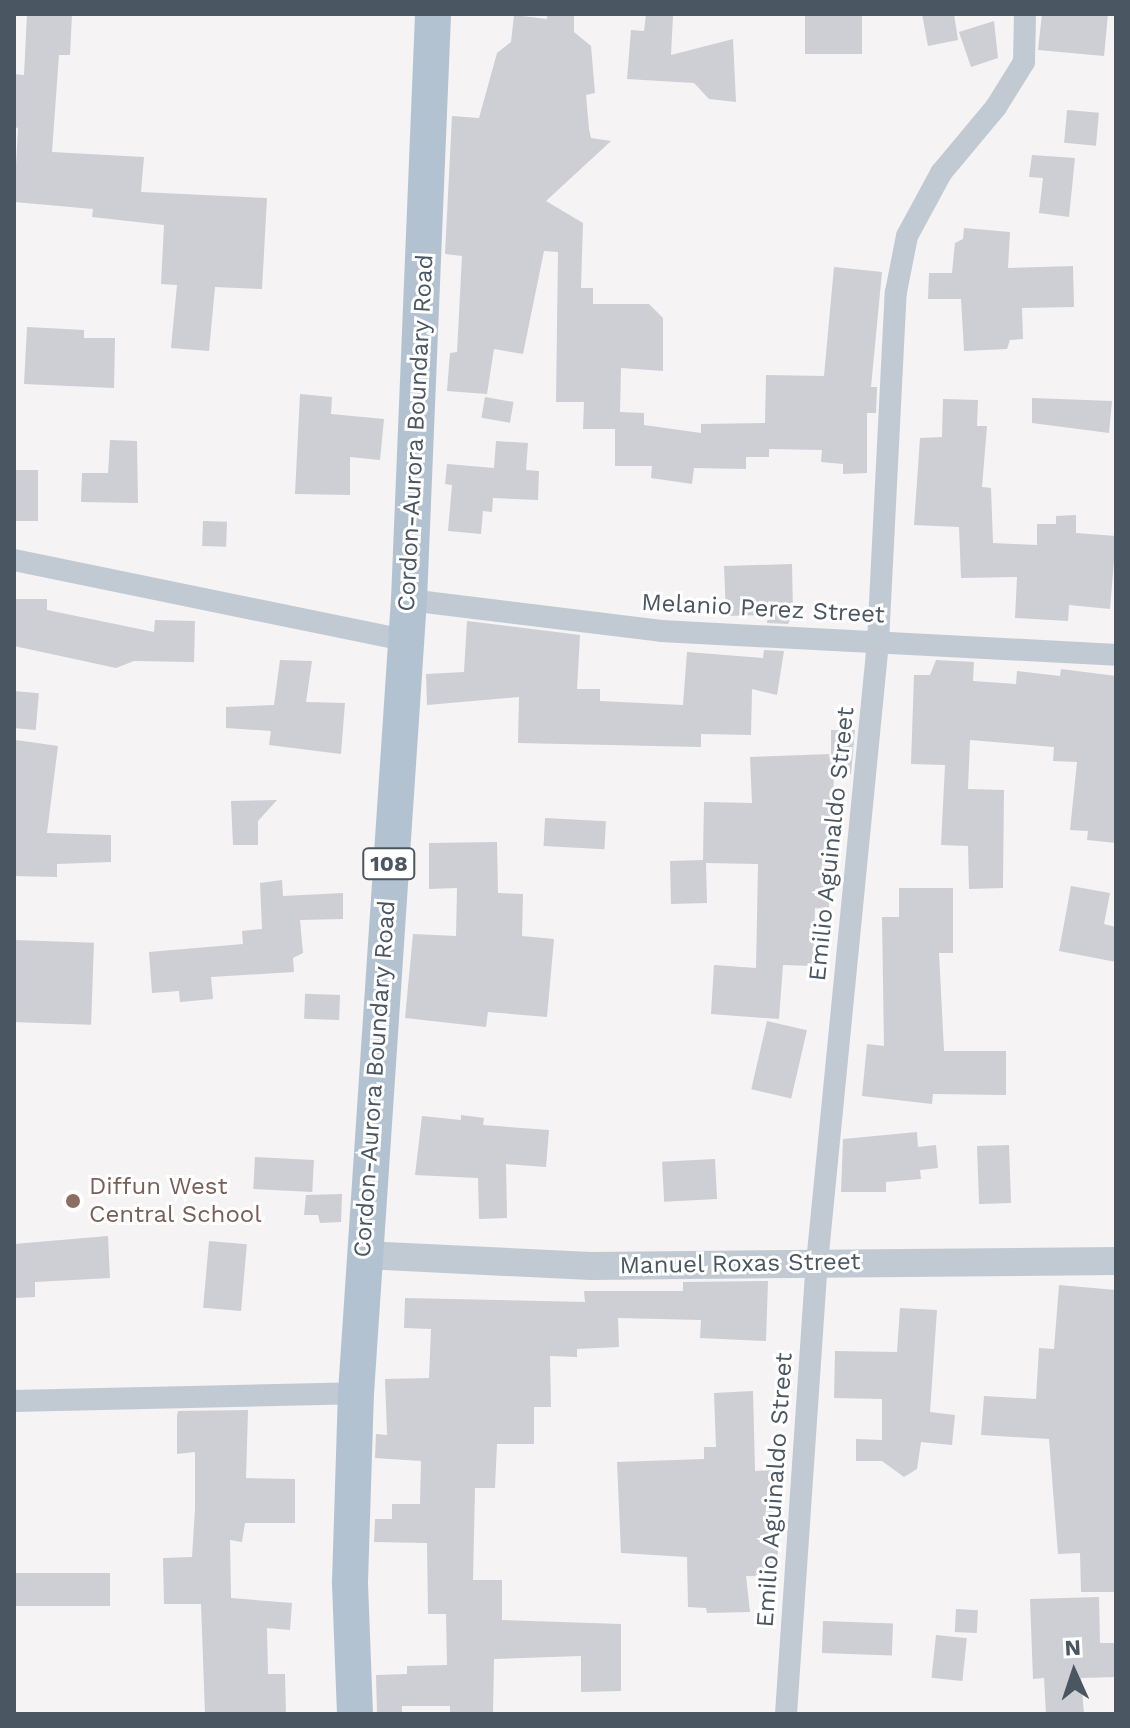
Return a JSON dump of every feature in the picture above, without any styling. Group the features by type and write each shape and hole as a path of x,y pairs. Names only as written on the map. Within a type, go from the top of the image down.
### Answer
{"main road":[{"name":"Cordon-Aurora Boundary Road","path":"355,1714 350,1582 356,1393 403,640 409,600 433,14"}],"street":[{"name":"Emilio Aguinaldo Street","path":"786,1714 817,1263 878,642 896,292 907,236 941,173 996,107 1024,62 1025,14"},
{"path":"14,560 403,640"},
{"name":"Melanio Perez Street","path":"409,600 661,631 1116,655"},
{"name":"Manuel Roxas Street","path":"364,1255 591,1266 1116,1261"},
{"path":"14,1401 356,1393"}],"building":[{"path":"27,14 72,14 70,55 59,55 52,152 144,157 141,192 267,198 262,289 215,287 209,351 171,348 177,285 161,284 164,225 92,217 93,209 14,202 18,128 14,127 14,74 24,75"},
{"path":"547,14 574,14 574,32 591,46 595,93 586,95 589,129 591,138 611,141 546,201 583,223 581,288 593,288 593,304 649,304 663,318 663,371 621,368 620,412 644,413 644,425 701,433 701,424 765,423 766,375 824,376 834,267 882,272 871,387 877,387 876,413 867,413 867,473 843,474 843,464 821,462 822,450 769,449 769,457 746,457 746,469 694,468 692,484 651,478 652,466 615,466 615,429 583,429 584,402 556,402 558,252 544,251 523,354 494,349 487,394 447,391 450,353 457,352 462,256 445,254 452,116 479,118 497,53 511,42 514,15 547,19"},
{"path":"646,14 673,16 671,55 733,39 736,102 709,99 694,83 627,79 631,30 644,31"},
{"path":"805,14 862,14 862,54 805,54"},
{"path":"922,14 954,14 958,40 928,46"},
{"path":"1042,14 1108,14 1104,56 1038,50"},
{"path":"994,21 998,58 971,67 959,32"},
{"path":"1067,110 1099,113 1096,146 1064,143"},
{"path":"1032,155 1075,158 1069,217 1039,213 1043,178 1029,177"},
{"path":"964,228 1010,232 1008,268 1073,266 1074,307 1022,308 1023,339 1010,340 1007,349 964,351 961,299 928,299 929,273 952,273 955,243 963,239"},
{"path":"27,327 84,330 84,338 115,338 114,388 24,384"},
{"path":"300,394 332,397 331,414 384,419 380,460 350,457 350,495 295,494"},
{"path":"485,397 514,402 510,423 481,418"},
{"path":"1032,398 1112,401 1109,433 1032,423"},
{"path":"943,399 978,400 977,426 987,426 982,487 991,488 993,543 1037,545 1037,524 1056,524 1056,516 1076,515 1076,533 1116,536 1110,609 1069,605 1068,621 1015,618 1017,577 961,578 959,527 914,525 920,438 942,437"},
{"path":"110,440 137,441 138,503 81,502 82,473 108,473"},
{"path":"496,441 528,443 526,470 539,471 538,500 493,498 492,512 483,511 481,534 448,531 452,485 445,484 447,464 494,468"},
{"path":"14,470 38,470 38,521 14,521"},
{"path":"203,521 227,522 226,547 202,546"},
{"path":"792,564 793,614 788,624 767,623 768,615 726,616 724,566"},
{"path":"14,599 47,599 47,610 154,632 155,620 195,621 194,662 134,661 116,668 14,646"},
{"path":"467,621 580,635 577,689 600,689 600,701 683,705 687,652 763,658 764,650 784,651 777,695 752,689 751,735 701,734 701,747 518,743 519,697 427,705 426,674 464,672"},
{"path":"280,660 312,661 306,702 345,703 341,754 269,745 271,731 226,728 226,707 274,705"},
{"path":"936,660 974,662 973,681 1016,684 1017,671 1060,676 1061,669 1116,676 1116,843 1087,840 1088,831 1070,830 1077,762 1053,761 1054,747 970,740 968,789 1004,790 1003,888 969,889 968,846 941,845 945,765 911,764 914,675 930,675"},
{"path":"14,691 39,693 36,730 14,728"},
{"path":"831,730 855,730 851,774 834,774 829,909 815,908 813,966 783,965 779,1019 711,1014 714,965 756,968 758,864 706,863 707,903 671,904 670,861 703,860 704,802 752,803 750,757 831,754"},
{"path":"16,740 58,746 47,833 111,835 111,862 57,864 57,877 14,876"},
{"path":"277,800 258,821 258,845 233,845 231,801"},
{"path":"545,818 606,821 604,849 544,846"},
{"path":"497,842 498,893 523,894 522,936 554,939 547,1017 488,1012 486,1027 405,1018 413,934 456,936 457,888 429,889 429,843"},
{"path":"282,880 283,896 343,893 343,919 300,920 303,953 293,958 294,972 211,977 213,999 180,1002 179,991 152,993 149,952 243,944 242,931 262,929 260,883"},
{"path":"1071,886 1110,893 1104,924 1116,927 1116,962 1059,951"},
{"path":"899,888 953,888 953,953 939,953 944,1051 1006,1051 1006,1095 933,1094 932,1104 862,1096 867,1044 884,1046 882,917 899,917"},
{"path":"14,940 94,943 91,1025 14,1022"},
{"path":"305,994 340,995 339,1020 304,1019"},
{"path":"767,1021 807,1030 791,1098 751,1089"},
{"path":"461,1115 484,1118 483,1125 549,1130 546,1167 506,1164 507,1218 479,1219 478,1178 415,1175 422,1116 461,1120"},
{"path":"917,1132 918,1147 936,1145 938,1168 920,1170 921,1179 886,1182 886,1192 841,1192 843,1139"},
{"path":"1009,1145 1011,1203 979,1204 977,1146"},
{"path":"255,1157 314,1160 312,1192 253,1189"},
{"path":"715,1159 717,1199 664,1202 662,1162"},
{"path":"342,1194 341,1222 320,1223 318,1215 304,1215 306,1195"},
{"path":"108,1236 110,1278 35,1282 35,1297 14,1298 14,1244"},
{"path":"209,1241 247,1244 241,1311 203,1308"},
{"path":"768,1281 766,1341 700,1338 701,1320 618,1318 619,1347 577,1349 577,1357 550,1356 551,1407 534,1407 534,1444 497,1444 495,1488 475,1488 473,1580 502,1580 502,1620 621,1624 621,1691 581,1692 581,1656 494,1659 493,1714 450,1714 450,1706 402,1706 402,1713 377,1714 376,1675 407,1674 407,1666 447,1665 446,1614 428,1614 427,1543 374,1542 375,1519 392,1519 392,1504 420,1504 421,1461 375,1458 376,1434 387,1435 385,1379 429,1378 431,1329 404,1328 405,1298 585,1302 584,1291 683,1291 683,1282"},
{"path":"1059,1285 1116,1290 1116,1592 1081,1592 1080,1553 1058,1554 1049,1439 981,1435 984,1396 1036,1399 1039,1348 1054,1349"},
{"path":"900,1308 937,1310 930,1412 955,1415 952,1445 921,1442 917,1469 904,1477 882,1461 856,1461 856,1439 882,1440 882,1399 834,1398 835,1351 897,1352"},
{"path":"753,1391 755,1471 774,1470 772,1546 778,1546 777,1577 746,1576 750,1612 707,1613 706,1608 688,1607 687,1557 621,1553 617,1462 704,1459 704,1447 716,1447 714,1393"},
{"path":"248,1410 246,1478 295,1479 295,1523 245,1523 242,1542 230,1540 231,1598 292,1603 290,1630 267,1628 268,1674 285,1674 286,1714 205,1714 201,1604 164,1604 163,1558 192,1557 195,1452 177,1454 177,1416 178,1411"},
{"path":"14,1573 110,1573 110,1606 14,1606"},
{"path":"1099,1597 1100,1643 1116,1643 1116,1677 1081,1678 1084,1714 1046,1714 1044,1678 1033,1679 1030,1599"},
{"path":"956,1609 978,1610 977,1633 955,1632"},
{"path":"823,1621 893,1623 892,1655 822,1653"},
{"path":"936,1635 967,1638 962,1681 932,1678"}],"place":[{"name":"Diffun West Central School","path":"73,1201"}]}
